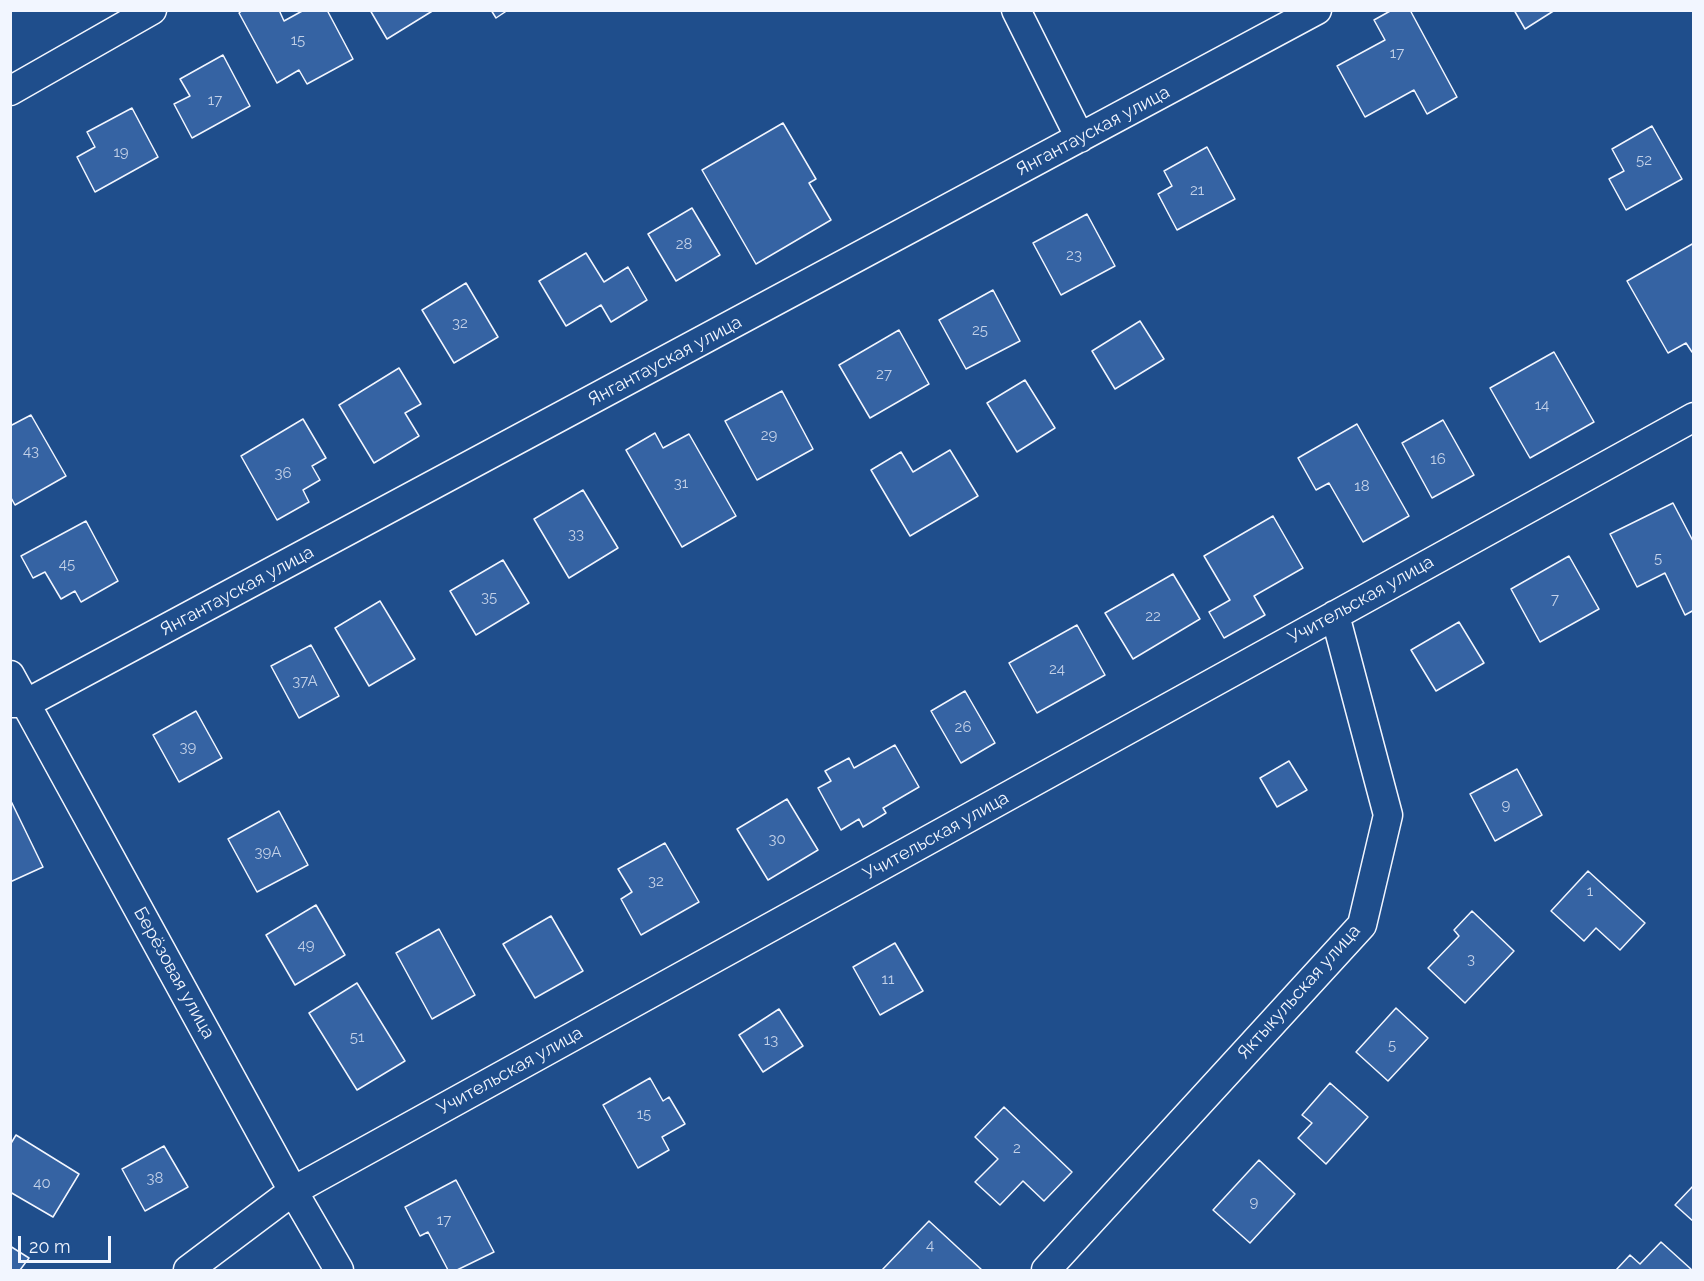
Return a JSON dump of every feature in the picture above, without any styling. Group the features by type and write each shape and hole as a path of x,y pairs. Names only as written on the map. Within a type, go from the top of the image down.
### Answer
{"street":[{"path":"10,91 152,10"},
{"path":"1016,10 1080,138"},
{"name":"Янгантауская улица","path":"19,703 1317,10"},
{"name":"Учительская улица","path":"188,1270 293,1191 1694,417"},
{"name":"Яктыкульская улица","path":"1046,1270 1362,925 1388,815 1335,615"},
{"name":"Берёзовая улица","path":"10,675 19,703 339,1270"}],"building":[{"path":"243,10 279,10 284,21 304,10 327,10 353,59 307,84 299,70 277,83 239,13"},
{"path":"370,10 434,10 387,39"},
{"path":"491,10 508,10 496,18"},
{"path":"1392,10 1410,10 1457,97 1427,114 1414,90 1365,117 1337,66 1385,40 1374,20"},
{"path":"1514,10 1555,10 1525,29"},
{"path":"223,55 250,106 192,138 174,104 190,96 180,79"},
{"path":"132,108 158,157 95,192 77,157 95,147 87,132"},
{"path":"783,123 816,179 809,183 831,220 756,264 702,170"},
{"path":"1652,126 1682,179 1626,210 1609,179 1624,171 1612,149"},
{"path":"1207,147 1235,199 1177,230 1158,194 1172,186 1164,171"},
{"path":"692,208 720,255 676,281 648,234"},
{"path":"1087,214 1115,266 1061,295 1033,243"},
{"path":"1694,243 1694,351 1692,352 1686,343 1668,353 1627,281"},
{"path":"586,253 604,282 628,267 647,300 611,322 601,305 566,326 539,281"},
{"path":"466,283 498,337 454,363 422,310"},
{"path":"993,290 1020,341 966,369 939,320"},
{"path":"1140,321 1164,359 1115,389 1092,351"},
{"path":"899,330 929,384 870,418 839,365"},
{"path":"1554,352 1594,422 1530,458 1490,388"},
{"path":"399,368 421,404 405,413 419,436 374,463 339,405"},
{"path":"1025,380 1055,428 1017,452 987,403"},
{"path":"782,391 813,449 757,480 725,421"},
{"path":"31,415 66,476 15,505 10,496 10,426"},
{"path":"303,419 326,458 312,466 320,480 303,490 309,502 277,520 241,456"},
{"path":"1443,420 1474,475 1432,498 1402,443"},
{"path":"1357,424 1409,516 1363,542 1329,483 1316,490 1298,458"},
{"path":"655,433 663,448 689,434 736,516 682,547 626,450"},
{"path":"950,450 978,496 910,536 871,470 901,452 913,472"},
{"path":"583,490 618,548 569,578 534,519"},
{"path":"1673,503 1694,543 1694,610 1685,615 1665,573 1637,587 1610,534"},
{"path":"1273,516 1303,568 1254,596 1265,615 1224,638 1209,612 1230,600 1204,556"},
{"path":"86,521 118,581 81,602 75,591 61,599 45,572 33,578 21,556"},
{"path":"1569,556 1599,609 1540,642 1511,589"},
{"path":"503,560 529,603 476,635 450,591"},
{"path":"1173,574 1200,619 1133,659 1105,613"},
{"path":"380,601 415,659 369,686 335,628"},
{"path":"1459,622 1484,663 1436,691 1411,650"},
{"path":"1077,625 1105,675 1037,713 1009,663"},
{"path":"311,645 339,696 299,718 271,666"},
{"path":"965,691 995,743 961,763 931,711"},
{"path":"196,711 222,758 179,782 153,735"},
{"path":"895,745 919,787 883,808 886,813 863,827 859,819 841,830 818,788 831,781 825,771 849,758 854,768"},
{"path":"1289,761 1307,790 1277,807 1260,778"},
{"path":"1517,769 1542,815 1495,841 1470,794"},
{"path":"10,799 43,867 10,882"},
{"path":"787,799 818,850 768,880 737,829"},
{"path":"279,811 308,865 257,892 228,839"},
{"path":"665,843 699,902 641,935 621,899 632,892 618,869"},
{"path":"1588,871 1645,923 1620,950 1596,928 1584,941 1551,911"},
{"path":"316,905 345,955 295,985 266,935"},
{"path":"1472,911 1514,951 1465,1003 1428,968 1459,936 1454,930"},
{"path":"551,916 583,971 535,998 503,944"},
{"path":"439,929 475,995 432,1019 396,953"},
{"path":"895,943 923,991 880,1015 853,967"},
{"path":"357,983 405,1061 357,1090 309,1013"},
{"path":"1396,1008 1428,1038 1388,1081 1356,1052"},
{"path":"779,1009 803,1046 763,1072 739,1035"},
{"path":"650,1078 663,1101 669,1097 685,1124 662,1137 669,1150 638,1168 603,1105"},
{"path":"1330,1083 1368,1117 1326,1164 1298,1138 1312,1123 1302,1115"},
{"path":"1004,1107 1072,1172 1044,1201 1023,1181 1000,1205 975,1182 998,1159 975,1137"},
{"path":"16,1135 79,1174 53,1217 10,1192 10,1145"},
{"path":"164,1146 188,1187 145,1211 122,1169"},
{"path":"1259,1160 1295,1194 1250,1243 1213,1210"},
{"path":"456,1180 494,1252 457,1270 448,1270 428,1232 420,1236 405,1207"},
{"path":"1694,1185 1694,1222 1675,1205"},
{"path":"929,1221 982,1270 882,1270"},
{"path":"1661,1242 1692,1270 1616,1270 1630,1255 1640,1264"},
{"path":"10,1246 29,1258 20,1270 10,1270"}]}
